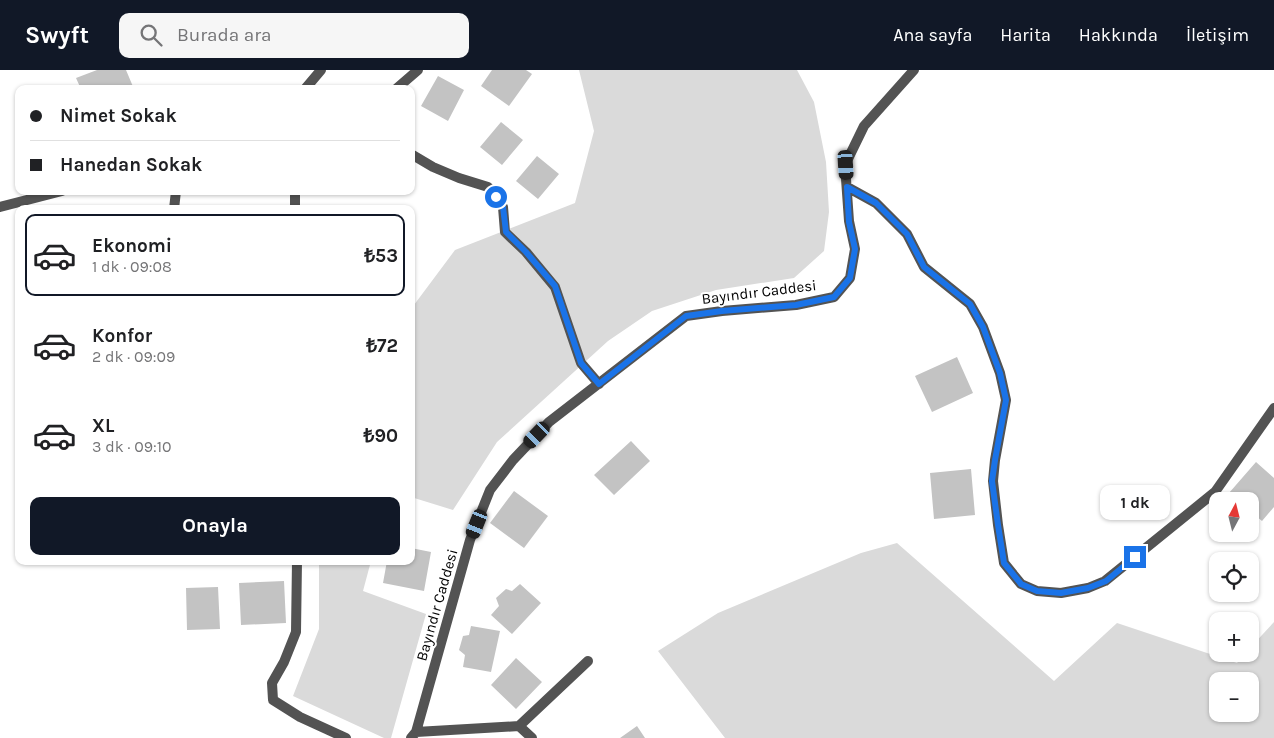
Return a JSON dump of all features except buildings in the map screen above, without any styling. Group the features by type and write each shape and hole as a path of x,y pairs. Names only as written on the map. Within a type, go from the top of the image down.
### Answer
{"street":[{"path":"308,85 321,70"},
{"path":"401,85 418,70"},
{"name":"Bayındır Caddesi","path":"414,735 470,540 490,490 513,460 549,422 686,316 796,305 834,297 850,278 855,249 849,222 846,165 864,126 914,70"},
{"path":"415,156 459,178 488,188 503,207 506,232 555,286 581,363 599,384"},
{"path":"847,187 876,203 907,234 924,267 970,304 983,327 1000,373 1006,400 992,481 998,525 1004,563 1021,584 1037,591 1061,593 1088,588 1106,581 1215,492 1274,408"},
{"path":"0,207 46,195"},
{"path":"297,565 296,632 284,662 272,683 273,700 300,717 346,738"},
{"path":"414,735 519,726 588,661"},
{"path":"519,726 532,738"}],"shaded area":[{"path":"579,70 797,70 814,102 826,162 829,212 824,251 794,278 716,290 652,311 608,341 497,442 453,510 415,498 415,304 455,250 575,203 594,131"},
{"path":"897,543 1054,681 1117,623 1209,654 1209,662 1237,663 1259,662 1259,638 1274,622 1274,738 725,738 658,651 718,613 861,553"},
{"path":"319,565 370,565 363,591 426,614 391,738 384,738 293,696 319,629"}],"route":[{"path":"496,197 503,207 506,232 555,286 581,363 599,384 686,316 796,305 834,297 850,278 855,249 849,222 847,187 876,203 907,234 924,267 970,304 983,327 1000,373 1006,400 992,481 1004,563 1021,584 1037,591 1061,593 1088,588 1106,581 1135,557"}]}
